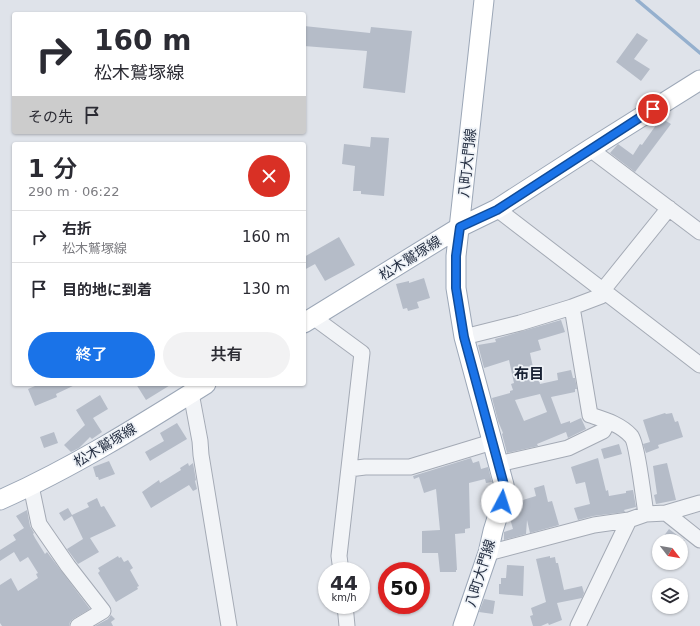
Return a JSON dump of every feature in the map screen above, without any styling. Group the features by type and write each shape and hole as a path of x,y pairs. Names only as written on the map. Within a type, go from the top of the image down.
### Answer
{"main road":[{"name":"八町大門線","path":"463,626 488,553 502,502 504,485 464,337 456,288 456,256 484,0"},
{"name":"松木鷲塚線","path":"309,320 460,227 497,210 590,149 700,80"},
{"name":"松木鷲塚線","path":"0,500 31,486 80,460 198,389"}],"street":[{"path":"590,149 700,232"},
{"path":"464,337 520,323 572,307 601,296 669,208"},
{"path":"497,210 700,364"},
{"path":"572,307 590,415 620,427 632,438 646,514"},
{"path":"309,320 362,353 339,556 340,562"},
{"path":"198,389 201,455 229,626"},
{"path":"498,464 568,448 603,432 608,422"},
{"path":"349,469 366,467 410,467 492,442"},
{"path":"31,486 39,524 68,566 103,611 78,626"},
{"path":"488,553 594,525 629,520 646,514 666,513 700,503"},
{"path":"666,513 700,540"},
{"path":"581,625 629,520"},
{"path":"346,614 347,626"}],"building":[{"path":"306,26 370,33 371,27 412,31 405,93 363,88 367,51 306,46"},
{"path":"637,33 648,40 634,59 650,69 641,81 616,62"},
{"path":"661,118 671,124 635,172 610,153 618,144 633,155"},
{"path":"371,137 389,138 384,196 361,194 361,191 353,191 355,166 342,164 344,144 370,147"},
{"path":"339,237 355,265 325,281 315,264 306,269 306,256"},
{"path":"424,278 430,298 417,302 419,308 408,311 407,308 403,309 396,284 409,281 409,283"},
{"path":"561,320 565,332 538,340 541,350 530,353 535,377 538,377 540,384 558,380 557,373 571,370 573,378 575,378 577,389 575,389 575,392 551,397 561,424 570,421 570,423 581,418 586,429 568,438 566,432 537,444 538,446 507,453 503,433 492,398 510,393 510,391 513,390 511,384 514,383 509,360 484,368 478,345 496,342 495,339","holes":["540,394 547,412 524,421 515,400"]},
{"path":"35,386 73,386 56,394 57,397 35,406 28,389"},
{"path":"137,386 169,386 146,400"},
{"path":"100,395 108,409 93,418 102,432 92,439 90,437 79,448 71,452 64,445 85,425 76,410"},
{"path":"665,413 672,413 675,422 678,421 683,437 658,445 659,448 646,453 643,444 650,442 643,420"},
{"path":"177,423 187,439 150,461 145,452 164,441 160,433"},
{"path":"54,432 58,443 44,448 40,437"},
{"path":"619,444 622,454 604,459 601,449"},
{"path":"471,458 473,463 479,461 481,469 488,467 492,482 486,483 485,479 469,483 470,528 465,529 465,533 455,534 457,570 456,572 440,572 438,553 422,553 422,531 440,530 436,489 424,493 419,477 414,479 413,476"},
{"path":"598,458 606,491 608,490 609,496 626,493 626,491 633,490 636,507 624,510 625,512 593,516 578,520 574,508 590,504 585,482 576,484 571,467"},
{"path":"109,461 115,474 99,480 98,477 96,477 93,467"},
{"path":"188,463 189,466 193,463 197,489 193,491 189,485 151,508 142,492 159,480 160,483 181,470 180,468"},
{"path":"667,463 676,500 656,504 654,495 657,494 653,466"},
{"path":"544,485 548,502 552,501 559,525 530,533 527,520 526,534 504,540 504,532 513,529 509,515 513,503 536,496 534,488"},
{"path":"97,498 101,507 104,506 116,526 90,538 99,552 78,564 67,549 83,539 72,516 64,521 59,513 68,508 72,515 89,507 87,503"},
{"path":"27,510 30,526 34,533 33,534 45,554 47,552 90,609 73,619 69,626 2,626 0,623 0,585 11,578 18,591 38,578 36,574 38,573 28,557 20,562 14,552 0,561 0,550 16,540 13,535 24,528 16,516"},
{"path":"669,529 676,534 665,534"},
{"path":"118,556 119,558 121,557 124,562 128,560 133,568 130,570 139,586 137,587 138,589 116,602 98,573 100,571 98,568"},
{"path":"550,556 550,558 555,557 556,563 558,563 564,590 582,586 584,593 582,598 557,603 562,620 549,625 548,623 541,626 533,626 530,616 533,615 531,608 546,602 536,559"},
{"path":"507,565 524,566 523,596 499,594 499,584 501,584 501,578 506,578"},
{"path":"484,599 495,601 493,614 479,612"},
{"path":"111,615 115,619 111,622 113,626 95,626 108,619"}],"waterway":[{"path":"637,0 700,53"}],"district":[{"name":"布目","path":"529,374"}],"route":[{"path":"502,502 504,485 464,337 456,288 456,256 460,227 497,210 653,109"}]}
